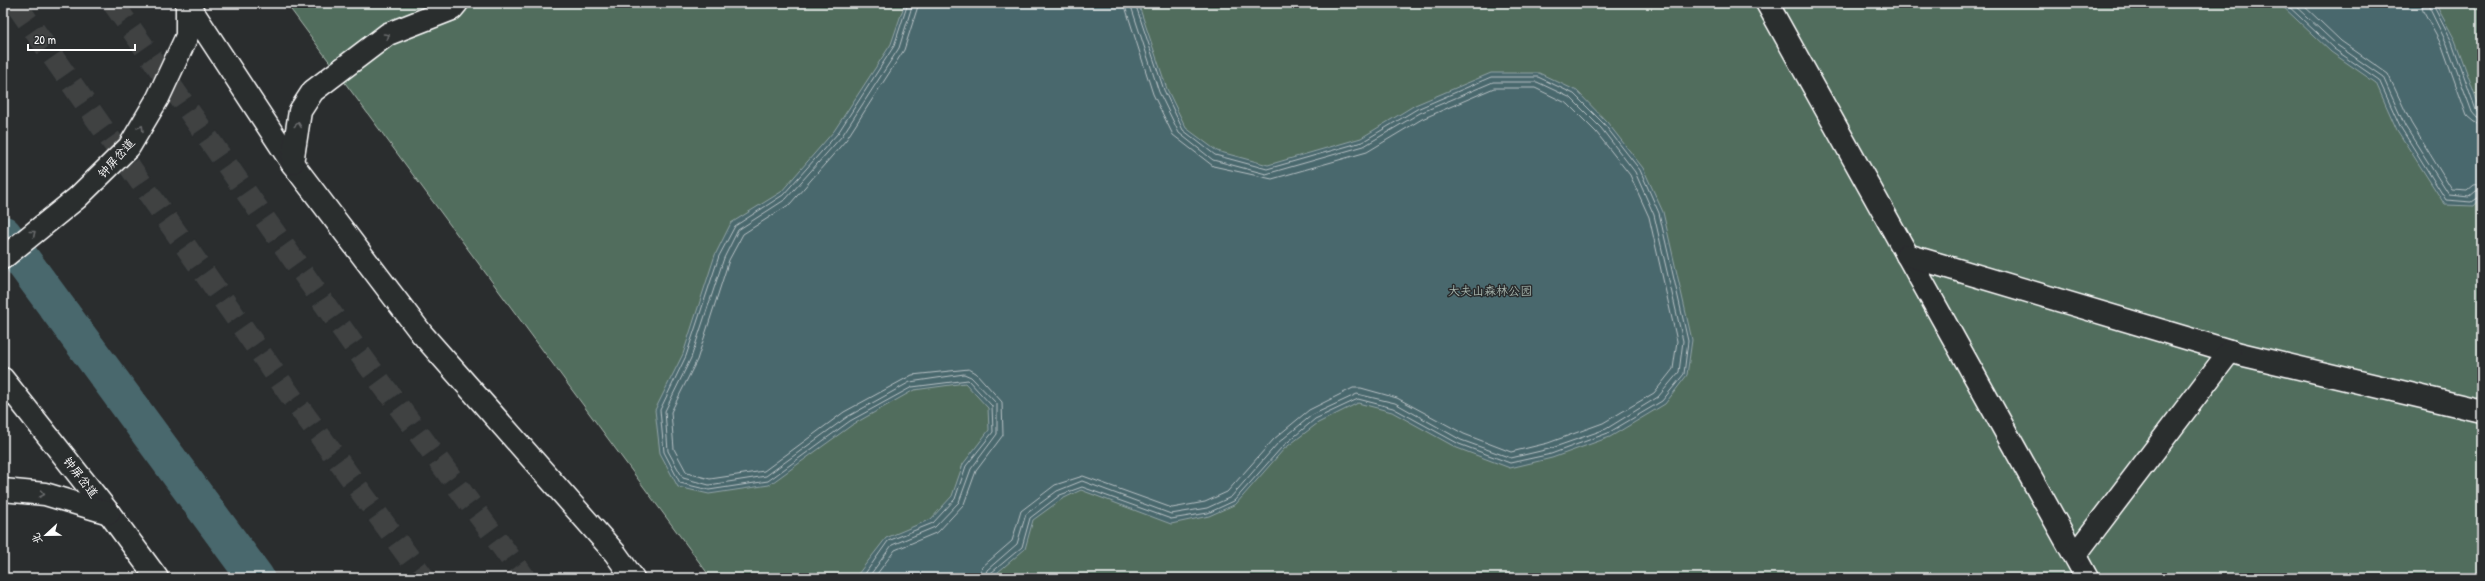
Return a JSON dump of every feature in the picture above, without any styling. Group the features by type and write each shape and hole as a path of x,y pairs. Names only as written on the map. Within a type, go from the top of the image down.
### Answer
{"street":[{"path":"187,3 292,163 422,334 615,553 633,578"},
{"name":"钟屏岔道","path":"3,258 77,198 129,147 158,98 187,36 187,3"},
{"path":"292,163 300,111 314,90 388,34 452,9 457,3"},
{"path":"1767,3 2087,578"},
{"path":"1907,255 2230,351 2482,411"},
{"path":"2075,555 2230,351"},
{"name":"钟屏岔道","path":"3,379 109,513 157,578"},
{"path":"3,490 45,494 109,513"}],"green space":[{"name":"大夫山森林公园","path":"286,3 2482,3 2482,578 711,578"}],"water":[{"path":"905,3 1138,3 1167,89 1186,128 1217,151 1268,165 1361,138 1415,105 1491,73 1539,73 1577,91 1607,122 1643,168 1663,212 1692,340 1687,375 1665,404 1610,437 1552,458 1510,468 1457,448 1392,412 1358,403 1318,423 1284,449 1236,504 1209,516 1171,524 1081,490 1062,499 1033,520 1025,549 991,578 859,578 858,574 886,538 931,519 952,496 963,464 989,430 988,408 965,383 914,390 852,425 769,485 709,494 678,487 660,453 655,410 683,354 715,255 731,223 781,192 834,131 891,44"},
{"path":"2279,3 2435,3 2455,40 2482,114 2482,197 2474,206 2445,205 2397,130 2376,83 2331,52"}],"waterway":[{"path":"3,234 256,578"}],"tunnel":[{"path":"15,3 290,395 424,578"},
{"path":"113,3 357,350 525,578"}]}
